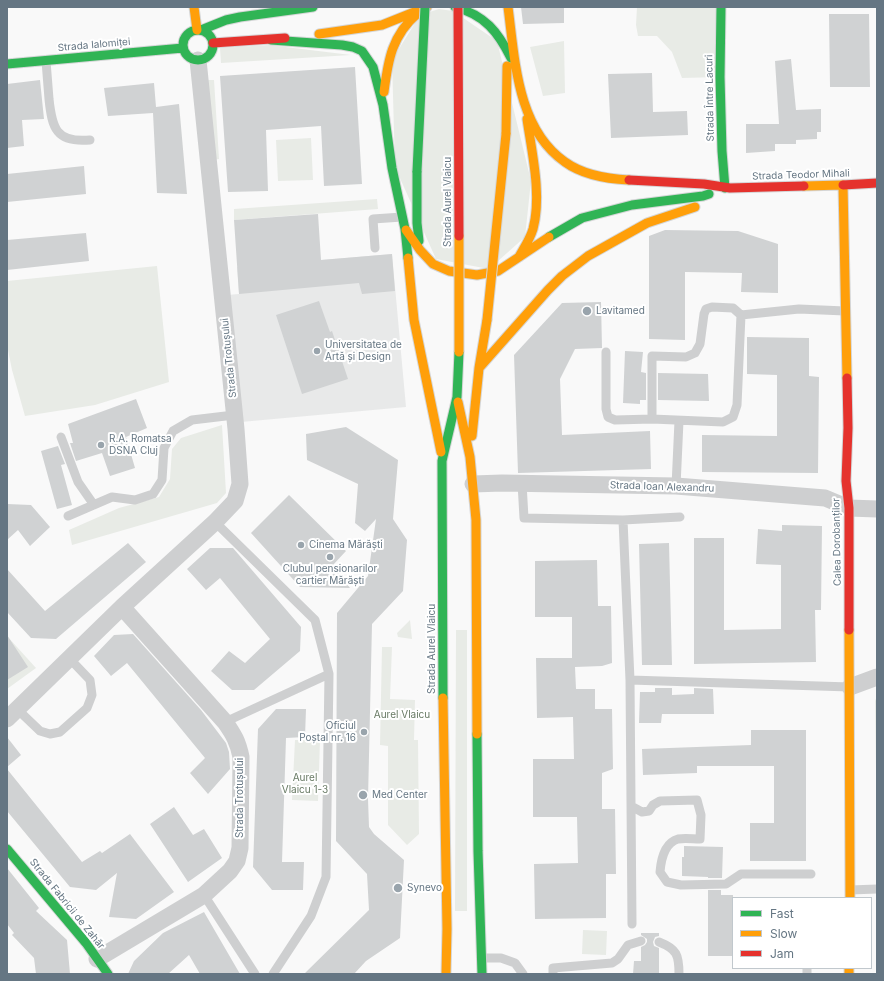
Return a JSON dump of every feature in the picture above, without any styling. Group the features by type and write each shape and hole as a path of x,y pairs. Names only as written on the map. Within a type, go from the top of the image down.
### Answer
{"main road":[{"path":"194,7 198,30"},
{"path":"198,30 209,35 213,43 213,47 209,55 202,60 190,58 184,52 183,44 186,36 192,31 240,17 313,7"},
{"path":"213,43 271,40 382,25 426,7 417,171 417,223 420,250"},
{"path":"382,105 389,58 400,31 408,19 421,11 433,7"},
{"path":"457,7 475,13 486,20 497,33 507,49 518,74"},
{"name":"Strada Aurel Vlaicu","path":"446,974 447,946 442,461 457,397 459,352 457,7"},
{"path":"508,7 518,74 526,111 534,181 535,218 530,235 518,260"},
{"name":"Strada Între Lacuri","path":"722,7 719,26 721,123 728,188"},
{"path":"271,40 353,47 362,51 373,67 382,105 392,168 405,229 414,320 440,440 442,461"},
{"name":"Strada Ialomiței","path":"7,64 183,48"},
{"path":"470,457 479,368 487,320 506,134 507,49"},
{"path":"526,111 551,151 579,170 598,176 625,180 704,184 728,188"},
{"name":"Strada Teodor Mihali","path":"728,188 877,183"},
{"name":"Calea Dorobanților","path":"843,185 848,428 846,482 849,508 850,894"},
{"path":"479,368 548,290 562,276 588,256 647,223 705,204 728,188"},
{"path":"405,229 420,250 433,264 449,271 477,275 498,271 518,260 564,228 582,218 632,205 703,196 728,188"},
{"name":"Strada Aurel Vlaicu","path":"457,397 470,457 476,520 478,835 482,974"},
{"name":"Strada Fabricii de Zahăr","path":"7,849 63,915 108,974"},
{"path":"436,974 447,946"}],"street":[{"name":"Strada Trotușului","path":"12,714 122,607 215,522 235,501 240,484 198,60"},
{"name":"Strada Ioan Alexandru","path":"473,484 522,483 676,486 825,498 849,508"},
{"path":"849,508 877,509"},
{"name":"Strada Trotușului","path":"98,959 204,895 230,872 237,861 240,848 241,757 239,744 225,722 122,607"},
{"path":"850,687 877,677"}],"lane":[{"path":"46,61 50,112 52,123 56,131 73,140 90,140"},
{"path":"375,248 373,219 402,217"},
{"path":"652,419 652,356 686,357 695,353 700,344 706,309 712,307 733,308 741,315 799,309 845,311"},
{"path":"606,352 606,409 608,416 615,420 652,419 723,422 733,417 737,404 741,315"},
{"path":"68,516 112,497 135,500 153,494 162,480 164,448 173,431 192,420 234,415"},
{"path":"676,486 679,421"},
{"path":"61,436 78,482 94,505"},
{"path":"522,483 524,518 622,520 680,517"},
{"path":"622,520 630,680 632,924"},
{"path":"215,522 315,620 329,674 326,877 311,916 273,974"},
{"path":"12,714 40,732 50,734 60,732 87,708 92,695 90,680 69,658"},
{"path":"225,722 329,674"},
{"path":"630,680 850,687"},
{"path":"631,806 642,812 649,811 653,805 660,801 697,800 701,815 700,839 678,839 669,844 661,858 660,872 667,882 681,885 726,884 741,874 810,874"},
{"path":"850,894 877,889"},
{"path":"204,895 255,974"},
{"path":"553,974 553,968 612,963 618,959 628,945 641,941"},
{"path":"659,942 671,946 679,959 679,974"},
{"path":"481,958 501,958 515,963 523,974"}],"shaded area":[{"name":"Universitatea de Artă și Design","path":"392,254 406,407 241,422 227,295 239,294 237,267"}],"green space":[{"path":"637,7 721,7 720,77 682,78 672,52 657,36 638,36 636,25"},
{"path":"439,9 453,11 497,41 531,181 525,237 489,269 436,259 395,167 392,60 420,15"},
{"path":"564,41 565,93 543,96 530,47"},
{"path":"269,45 351,55 221,63 220,48"},
{"path":"206,80 214,80 219,159 212,160"},
{"path":"311,138 313,180 278,181 276,140"},
{"path":"377,199 378,209 234,220 234,209"},
{"path":"157,266 169,382 95,405 25,416 12,370 7,345 7,281"},
{"path":"222,425 226,493 217,503 72,545 69,530 119,508 159,497 170,479 172,449 181,438"},
{"path":"410,620 412,639 398,637 397,633"},
{"path":"456,630 467,630 467,911 455,911"},
{"path":"7,636 36,668 7,689"},
{"name":"Aurel Vlaicu","path":"382,647 392,647 390,699 415,700 414,740 418,740 419,834 407,845 388,825 388,746 380,745"},
{"path":"877,696 877,841 875,701"},
{"name":"Aurel Vlaicu 1-3","path":"295,740 320,740 318,801 292,800"},
{"path":"583,930 607,931 606,955 582,954"}],"building":[{"path":"521,7 564,7 564,23 523,24"},
{"path":"829,14 869,14 870,87 830,87"},
{"path":"791,59 796,110 821,109 821,132 817,132 817,139 796,140 796,144 775,144 775,151 746,153 746,124 779,124 775,61"},
{"path":"355,67 362,184 324,186 321,126 266,130 268,191 228,192 220,76"},
{"path":"652,73 653,112 687,111 688,135 611,138 608,74"},
{"path":"40,80 44,119 22,120 24,146 7,148 7,84"},
{"path":"154,83 156,107 179,104 187,194 157,193 153,113 108,116 104,88"},
{"path":"84,166 86,194 7,202 7,174"},
{"path":"318,214 321,260 392,254 395,291 362,294 359,283 239,294 234,220"},
{"path":"665,230 738,231 778,244 778,293 741,292 742,273 685,272 685,340 649,339 649,236"},
{"path":"86,233 89,261 7,270 7,240"},
{"path":"319,301 330,332 332,331 348,379 302,394 276,315"},
{"path":"601,302 602,348 575,349 560,379 562,435 650,431 651,469 518,473 514,355 562,303"},
{"path":"747,337 809,338 809,376 819,377 818,473 702,472 702,435 777,436 777,375 747,374"},
{"path":"625,351 643,352 641,372 646,373 646,400 640,400 640,404 623,403"},
{"path":"658,373 708,374 709,401 658,400"},
{"name":"R.A. Romatsa DSNA Cluj","path":"136,399 147,428 126,437 135,468 110,476 102,453 76,461 70,443 73,443 68,424"},
{"path":"346,427 398,460 393,519 407,540 403,591 372,624 368,799 369,827 374,834 404,860 400,938 366,961 354,974 304,974 369,910 367,874 336,841 337,613 368,576 376,519 365,531 355,523 358,484 307,460 306,434"},
{"path":"58,446 65,464 61,465 72,505 57,509 41,451"},
{"name":"Cinema Mărăști","path":"289,495 346,551 333,565 350,588 300,587 251,533"},
{"path":"7,504 31,505 50,527 30,546 18,530 7,540"},
{"path":"782,525 822,526 821,610 815,610 816,662 694,664 694,538 724,538 724,630 781,629 781,565 756,564 758,529 782,531"},
{"path":"128,543 146,562 56,639 31,638 7,612 7,569 45,611"},
{"path":"669,543 672,665 642,665 639,544"},
{"path":"210,548 233,548 301,627 300,651 254,690 232,690 211,671 229,651 245,663 270,639 220,578 206,590 187,569"},
{"path":"597,560 598,606 611,606 612,663 602,666 575,667 576,689 595,689 595,709 612,709 613,769 602,773 602,809 615,809 616,874 606,874 606,918 535,919 534,864 578,863 577,817 533,817 533,759 574,759 573,717 537,718 536,658 572,658 572,617 535,617 535,561"},
{"path":"133,634 201,710 226,743 229,752 230,769 208,794 190,773 205,758 127,663 111,676 94,656 114,635"},
{"path":"7,635 28,667 7,680"},
{"path":"655,688 672,688 672,695 694,694 694,688 713,689 714,714 662,714 661,723 639,723 640,692 655,692"},
{"path":"276,709 306,709 305,737 286,738 282,862 304,862 303,890 272,890 253,867 258,729"},
{"path":"751,730 806,730 806,861 750,861 750,823 774,823 774,766 697,766 697,773 643,775 642,749 751,745"},
{"path":"7,737 21,755 7,767"},
{"path":"7,769 82,862 100,851 102,853 130,834 174,892 136,919 109,917 117,873 96,890 70,887 7,811"},
{"path":"174,807 193,835 204,829 222,858 188,882 150,824"},
{"path":"684,846 723,847 722,878 682,876 682,857 684,857"},
{"path":"7,868 39,908 36,911 67,940 70,974 36,974 34,958 12,935 14,933 7,924"},
{"path":"708,890 721,890 721,895 733,895 732,956 708,956"},
{"path":"204,912 240,974 200,974 189,955 168,974 128,974 134,961 163,933"},
{"path":"641,933 659,933 659,936 655,937 653,942 654,946 659,948 659,974 633,974 634,961 641,961 641,947 647,942 647,939 641,935"}],"traffic: fast":[{"path":"201,30 226,20 240,17 313,7"},
{"path":"417,171 425,7"},
{"path":"455,7 475,15 489,26 501,40 511,58"},
{"path":"721,7 720,77 722,151 725,188"},
{"path":"198,30 209,34 213,45 209,56 198,60 187,56 183,45 187,34 198,30"},
{"path":"271,40 353,47 362,51 373,67 383,105 392,168 405,229 408,258"},
{"path":"7,64 183,48"},
{"path":"417,171 417,223 419,241"},
{"path":"549,237 582,218 632,205 709,194"},
{"path":"443,698 442,461 457,397 459,352"},
{"path":"477,734 478,851 482,974"},
{"path":"7,849 86,943 108,974"}],"traffic: slow":[{"path":"194,7 197,30"},
{"path":"319,34 382,25 427,7"},
{"path":"508,7 516,71 521,92 537,131 549,148 572,166 596,176 629,180"},
{"path":"384,92 387,69 397,39 409,21 418,13"},
{"path":"506,134 507,66"},
{"path":"519,257 529,240 533,229 537,203 535,174 527,119"},
{"path":"487,320 506,134"},
{"path":"804,186 843,185 847,378"},
{"path":"479,368 548,290 562,276 588,256 647,223 695,207"},
{"path":"406,230 420,250 433,264 449,271 477,275 498,271 549,237"},
{"path":"459,236 459,352"},
{"path":"408,258 414,320 441,452"},
{"path":"472,436 479,368 487,320"},
{"path":"458,402 470,457 476,520 477,734"},
{"path":"849,630 850,897"},
{"path":"443,698 447,929 446,974"},
{"path":"849,969 849,974"}],"traffic: jam":[{"path":"458,7 459,236"},
{"path":"213,43 285,38"},
{"path":"629,180 704,184 730,188 804,186"},
{"path":"843,185 877,183"},
{"path":"847,378 848,428 846,481 849,508 849,630"}],"place":[{"name":"Lavitamed","path":"587,311"},
{"name":"Universitatea de Artă și Design","path":"317,351"},
{"name":"R.A. Romatsa DSNA Cluj","path":"101,445"},
{"name":"Cinema Mărăști","path":"301,545"},
{"name":"Clubul pensionarilor cartier Mărăști","path":"330,557"},
{"name":"Oficiul Poștal nr. 16","path":"364,732"},
{"name":"Med Center","path":"363,795"},
{"name":"Synevo","path":"398,888"}]}
